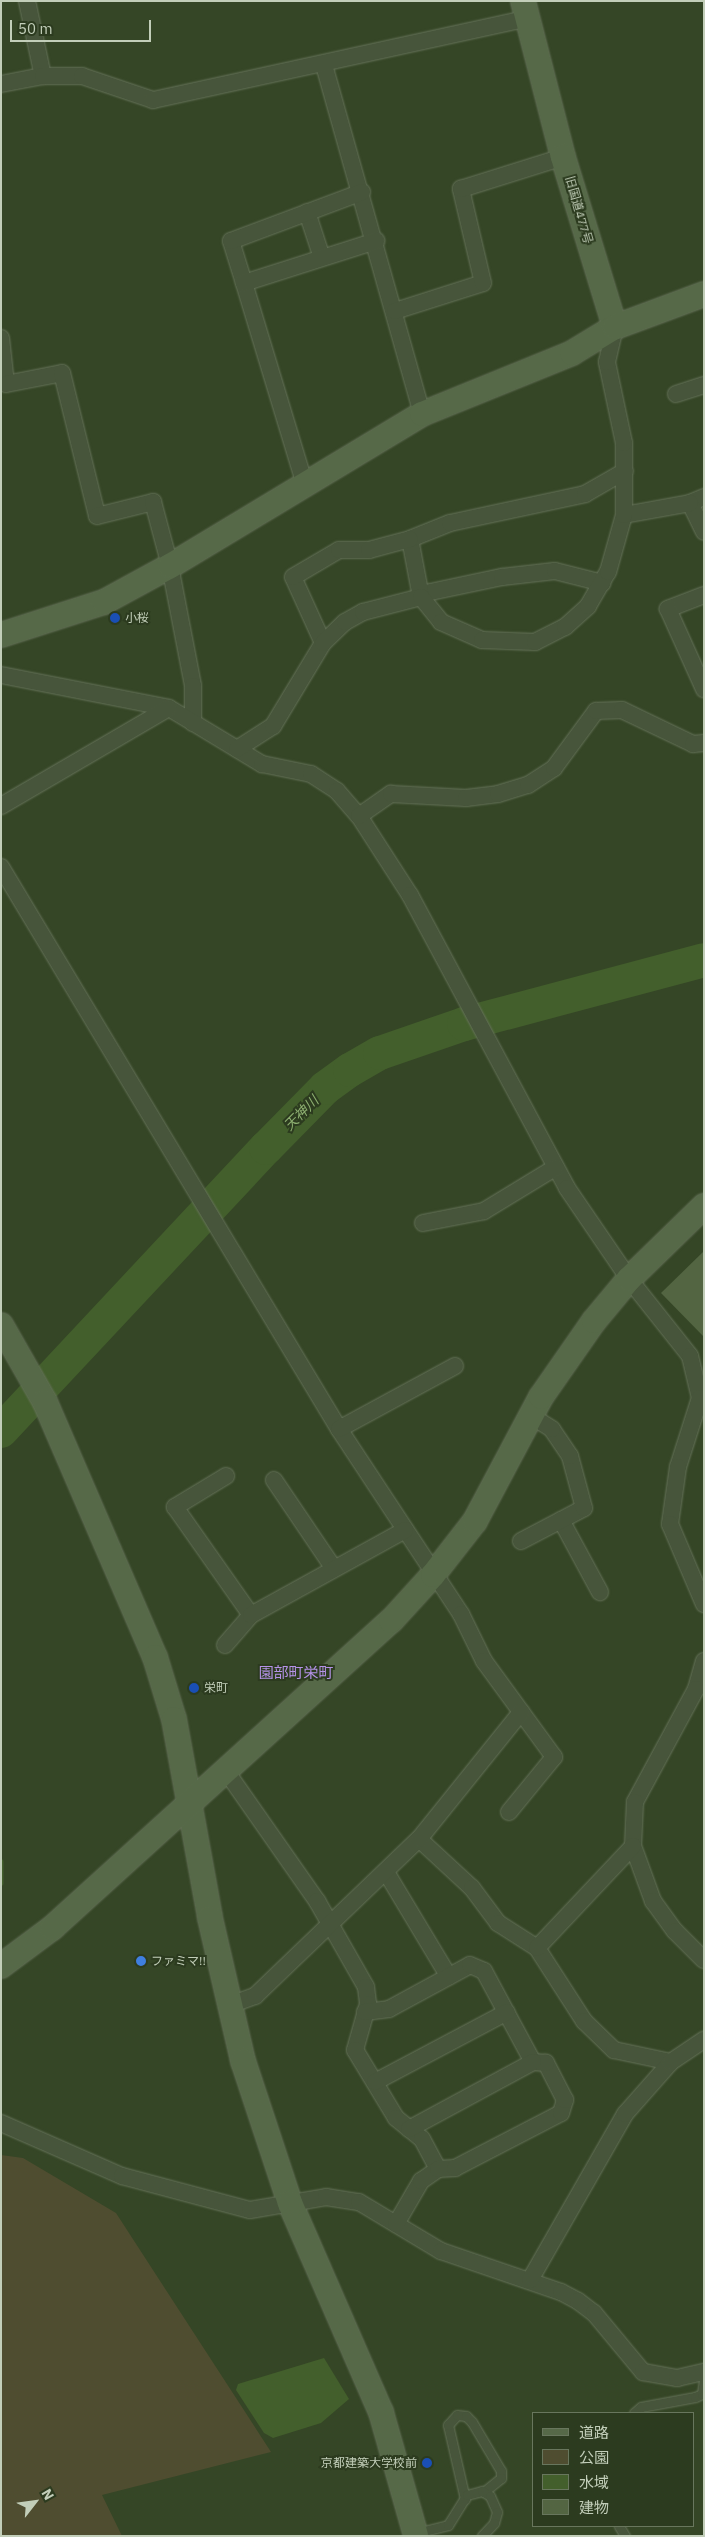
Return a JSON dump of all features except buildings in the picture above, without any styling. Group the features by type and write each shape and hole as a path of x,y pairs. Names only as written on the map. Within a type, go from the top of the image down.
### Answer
{"street":[{"path":"27,1 43,76"},
{"path":"1,84 43,76 82,76 153,100 324,65 526,10"},
{"name":"旧国道477号","path":"526,10 563,157 615,327"},
{"path":"324,65 376,241 422,414"},
{"path":"395,311 483,283 460,189 563,157"},
{"path":"305,485 231,241 362,192"},
{"path":"307,212 322,258"},
{"path":"244,283 376,241"},
{"path":"1,635 104,602 170,566 422,414 572,353 615,327 704,294"},
{"path":"410,539 421,596 441,622 482,640 535,642 565,627 588,606 608,572 624,516 624,443 607,362 615,327"},
{"path":"2,342 6,384 62,374 97,516 152,502 170,566 193,686 193,722"},
{"path":"676,394 704,385"},
{"path":"323,643 293,577 339,550 369,550 410,539 450,523 585,494 625,472"},
{"path":"624,516 697,500 704,532"},
{"path":"237,749 273,726 323,643 345,622 363,612 502,577 555,571 602,583"},
{"path":"704,595 668,609 704,689"},
{"path":"1,675 169,708 262,764 311,774 337,791 358,816 410,895 472,1014 556,1167 629,1279 690,1356 700,1398 678,1467 670,1524 704,1604"},
{"path":"1,806 169,708"},
{"path":"358,816 391,794 466,798 498,794 528,785 554,768 596,711 622,710 694,744 704,743"},
{"path":"1,867 212,1221 339,1429 434,1576 461,1614 484,1661 554,1758 509,1812"},
{"path":"423,1223 484,1211 556,1167"},
{"path":"1,1966 52,1928 392,1621 434,1576 475,1521 531,1416 564,1360 629,1279 704,1206"},
{"path":"5,1340 33,1381 44,1402 155,1657 174,1719 191,1801 210,1918 243,2061 290,2203 381,2412 416,2534"},
{"path":"339,1429 455,1366"},
{"path":"521,1541 584,1508 570,1456 552,1429 531,1416"},
{"path":"226,1476 175,1507 250,1615"},
{"path":"274,1480 332,1567"},
{"path":"561,1520 600,1592"},
{"path":"226,1645 250,1615 332,1567 404,1530"},
{"path":"704,1661 696,1689 635,1802 632,1846 653,1901 675,1931 704,1960"},
{"path":"230,2005 255,1996 419,1839 521,1712"},
{"path":"226,1771 317,1901 366,1987 366,2012 355,2050 396,2118 422,2139 438,2169"},
{"path":"419,1839 472,1888 498,1923 537,1948 584,2021 614,2050 671,2062"},
{"path":"537,1948 632,1846"},
{"path":"386,1872 449,1977"},
{"path":"366,2012 388,2009 470,1965 484,1971 533,2062"},
{"path":"374,2082 506,2012"},
{"path":"530,2280 625,2114 671,2062 704,2040"},
{"path":"396,2224 421,2181 438,2169 455,2168 561,2113 565,2100 546,2062 533,2062 409,2129"},
{"path":"1,2123 122,2176 250,2210 344,2197 396,2224 441,2251 561,2292 594,2313 643,2372 677,2378 704,2372"}],"lane":[{"path":"635,2412 641,2407 702,2394 704,2379"},
{"path":"465,2499 448,2425 458,2415 466,2416 472,2422 501,2471 501,2478 484,2492"},
{"path":"416,2534 448,2524 465,2499 475,2492 484,2492 490,2496 497,2512 494,2523 482,2536"}],"green space":[{"path":"1,2155 23,2158 116,2213 271,2452 102,2495 122,2536 1,2536"}],"water":[{"path":"324,2358 349,2399 321,2423 273,2438 264,2433 236,2390 238,2384"}],"waterway":[{"name":"天神川","path":"1,1431 266,1148 325,1088 350,1070 380,1053 464,1024 704,960"},
{"path":"1,1862 1,1883"}],"place":[{"name":"小桜","path":"115,618"},
{"name":"栄町","path":"194,1688"},
{"name":"ファミマ!!","path":"141,1961"},
{"name":"京都建築大学校前","path":"427,2463"}],"district":[{"name":"園部町栄町","path":"296,1673"}]}
